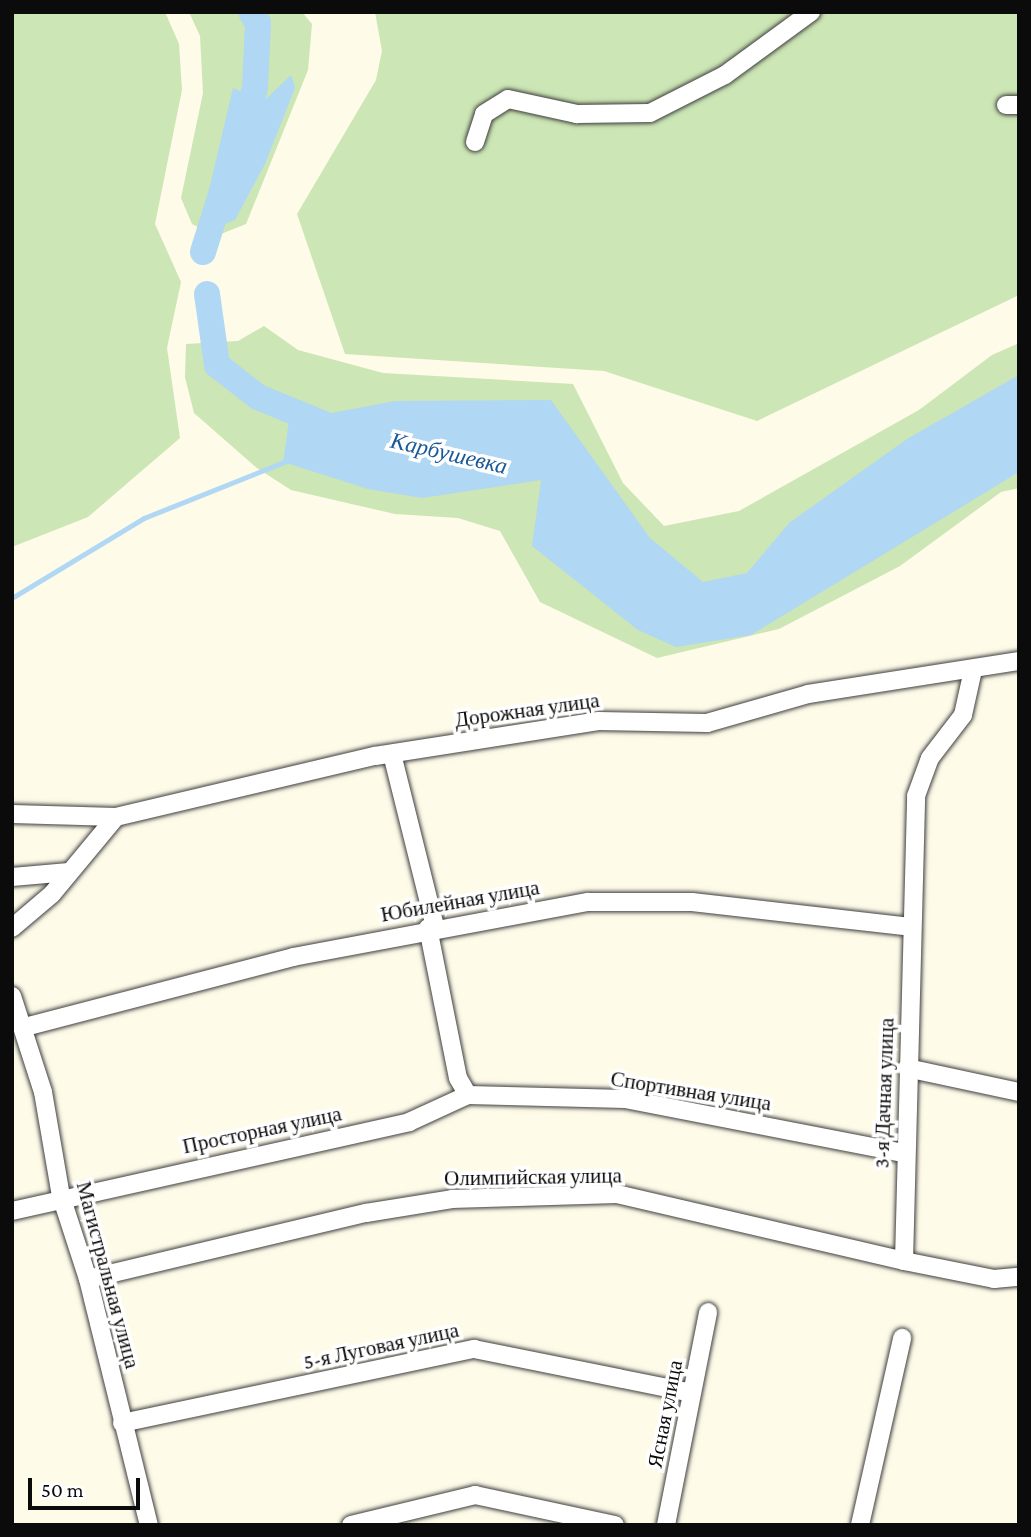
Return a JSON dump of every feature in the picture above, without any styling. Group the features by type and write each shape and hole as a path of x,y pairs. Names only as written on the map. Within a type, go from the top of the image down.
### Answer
{"street":[{"path":"475,142 484,114 508,99 577,114 650,113 726,75 811,12"},
{"name":"Дорожная улица","path":"12,814 116,817 392,754 598,721 707,723 808,694 1019,661"},
{"name":"3-я Дачная улица","path":"904,1261 904,1153 911,927 919,786 962,715 973,670"},
{"path":"392,754 431,927 458,1077 468,1095"},
{"path":"12,928 69,872 116,817"},
{"path":"12,877 69,872"},
{"name":"Юбилейная улица","path":"25,1027 431,927 639,899 911,927"},
{"name":"Магистральная улица","path":"12,996 25,1027 61,1196 89,1279 149,1525"},
{"path":"907,1068 1019,1092"},
{"name":"Спортивная улица","path":"468,1095 625,1099 904,1153"},
{"name":"Просторная улица","path":"12,1210 61,1196 409,1122 468,1095"},
{"name":"Олимпийская улица","path":"89,1279 366,1213 452,1199 617,1194 904,1261 994,1279 1019,1277"},
{"name":"Ясная улица","path":"666,1525 708,1312"},
{"path":"860,1525 902,1338"},
{"name":"5-я Луговая улица","path":"122,1423 474,1349 692,1393"},
{"path":"351,1525 475,1495 615,1525"}],"green space":[{"path":"12,12 165,12 179,44 182,90 155,224 181,282 167,348 180,438 88,517 12,547"},
{"path":"189,12 302,12 312,24 308,70 246,224 216,236 192,224 181,198 203,93 200,36"},
{"path":"375,12 1019,12 1019,295 757,421 604,371 345,354 297,214 376,80 382,51"},
{"path":"264,326 298,350 383,373 573,384 623,483 664,526 739,511 919,410 992,355 1019,343 1019,488 1001,492 900,566 779,629 657,658 540,602 500,531 458,518 395,514 291,490 257,468 194,413 185,377 186,344 238,341"}],"water":[{"path":"291,75 295,88 265,164 235,220 214,228 205,207 233,88 264,101"},
{"path":"1019,375 1019,472 751,635 676,647 638,630 532,546 541,480 422,498 368,489 283,462 289,421 395,401 551,400 650,538 703,582 747,573 789,523 907,439"}],"waterway":[{"name":"Карбушевка","path":"245,130 255,87 258,23 251,12"},
{"name":"Карбушевка","path":"203,252 224,185"},
{"name":"Карбушевка","path":"207,294 217,365 258,397 334,428"},
{"path":"12,598 144,518 289,460"}]}
